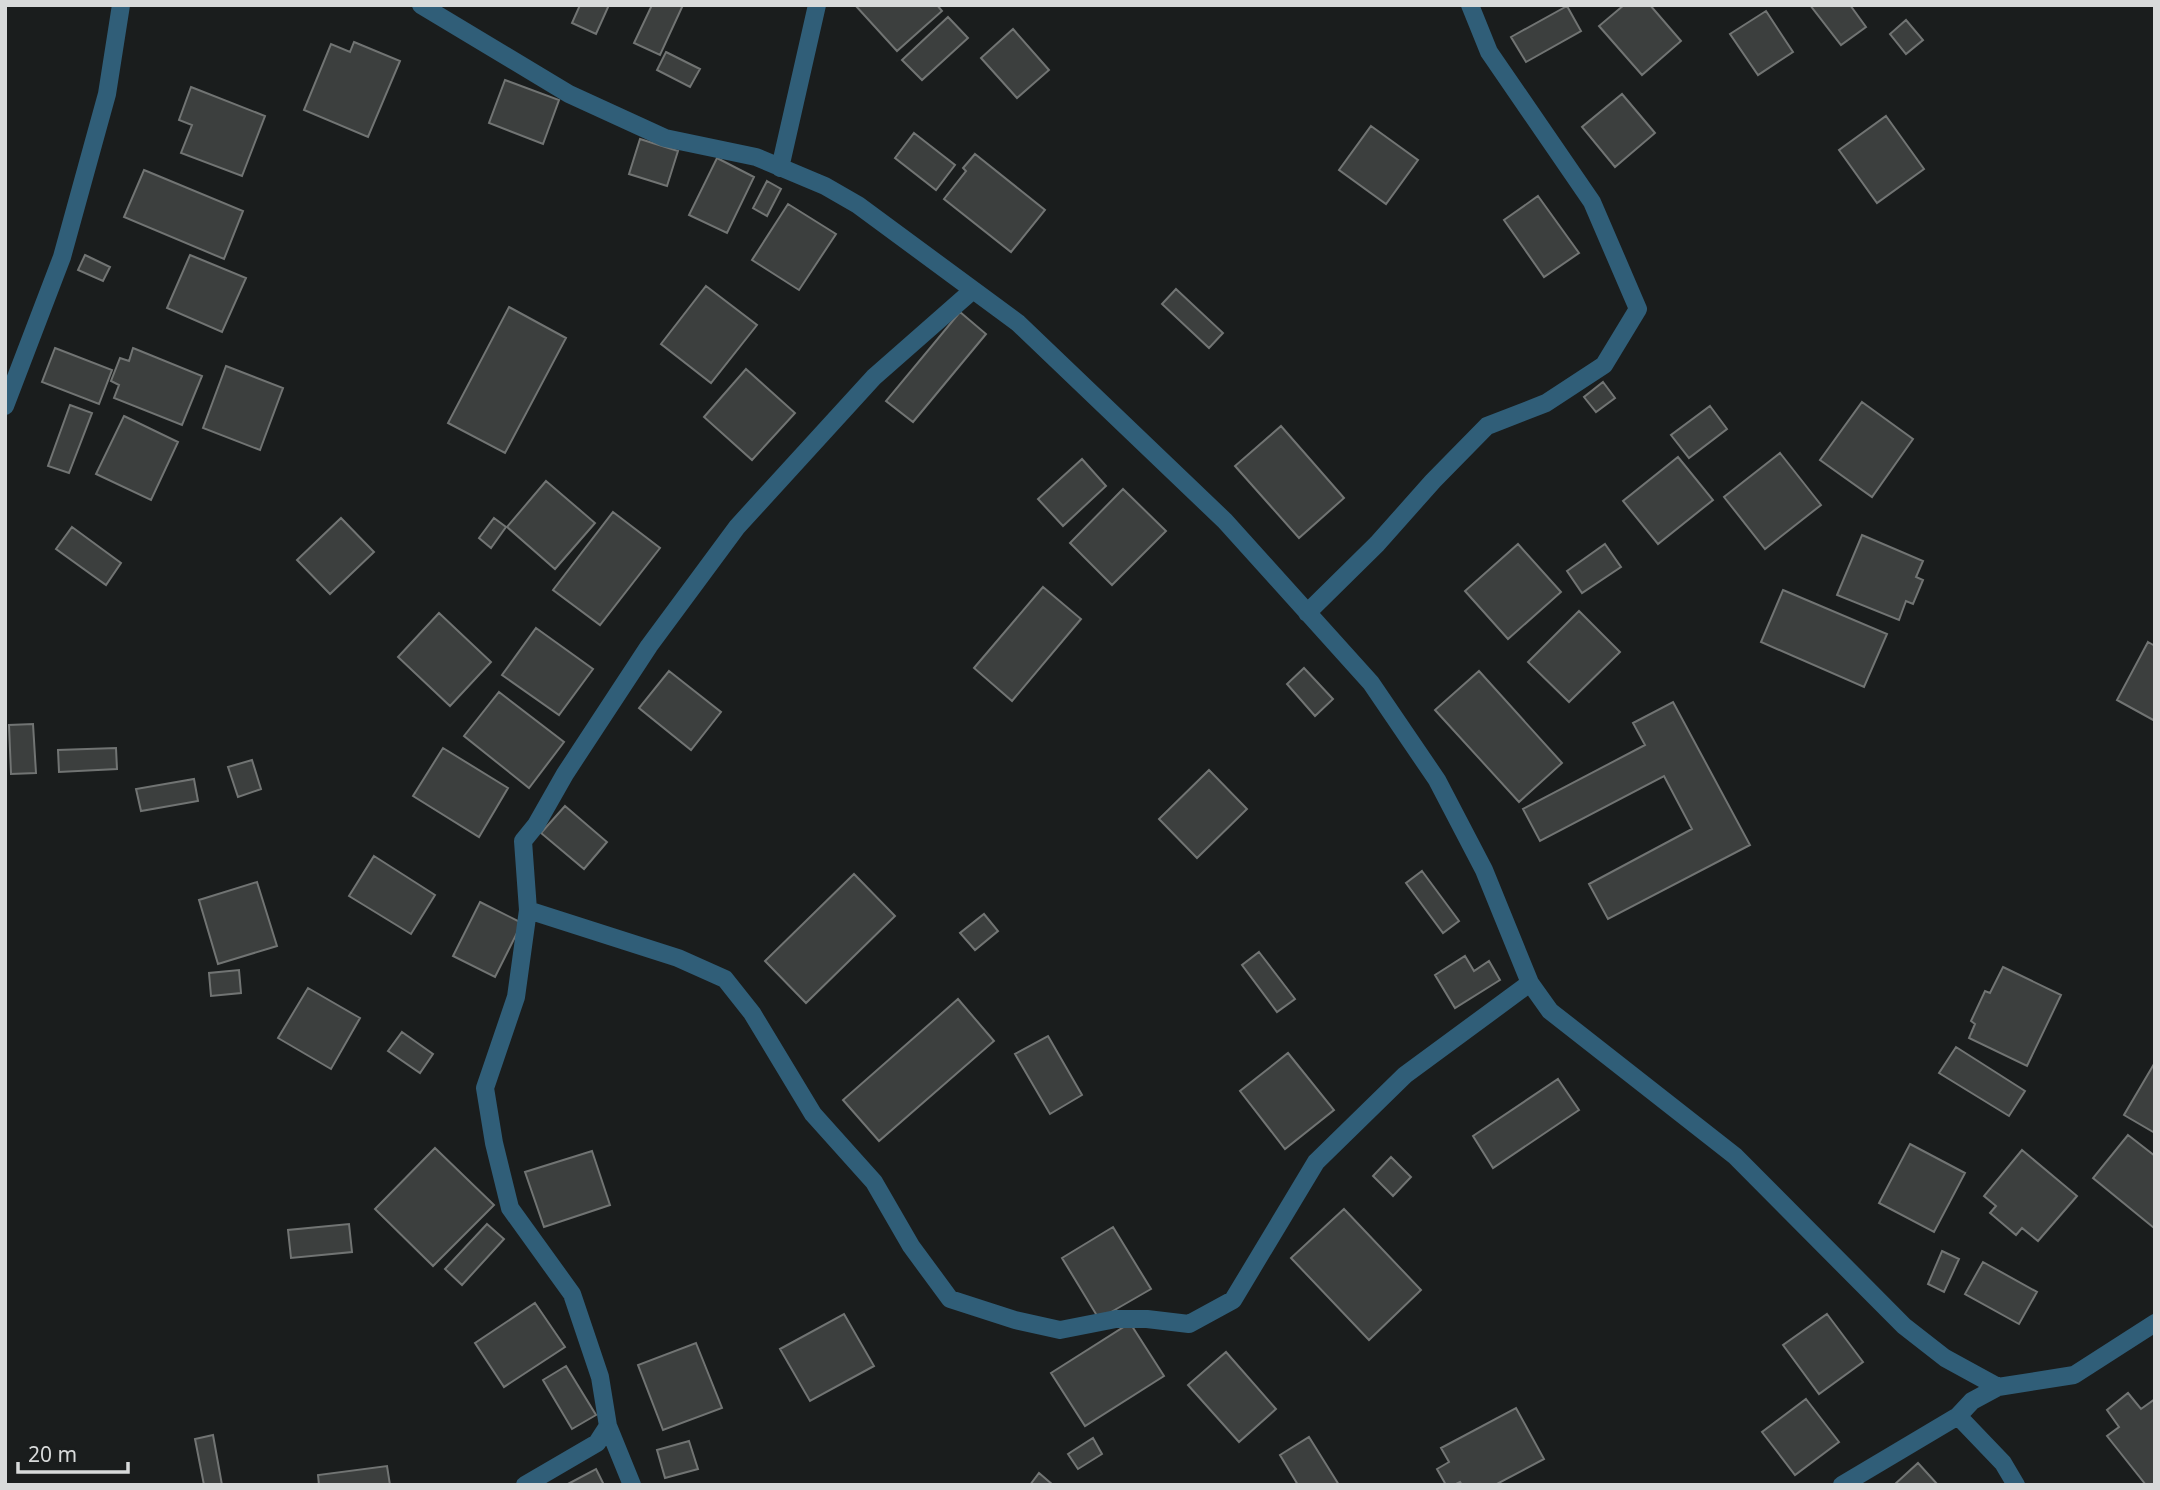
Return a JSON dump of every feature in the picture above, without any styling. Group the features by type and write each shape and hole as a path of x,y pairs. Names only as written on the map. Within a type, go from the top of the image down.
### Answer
{"street":[{"path":"5,406 62,257 107,94 121,5"},
{"path":"421,5 569,94 665,138 756,158 825,186 858,205 1018,323 1225,521 1371,683 1437,780 1484,870 1530,983 1550,1011 1735,1156 1904,1326 1945,1358 1998,1387"},
{"path":"780,168 817,5"},
{"path":"1307,613 1377,544 1487,426 1546,403 1604,365 1638,309 1592,202 1489,52 1470,5"},
{"path":"632,1485 608,1426 600,1377 572,1294 510,1208 494,1143 485,1088 516,997 528,910 523,841 536,825 565,774 649,646 737,527 874,377 973,290"},
{"path":"528,910 677,958 725,979 752,1013 813,1114 874,1182 911,1246 950,1299 1015,1320 1060,1330 1116,1319 1147,1319 1189,1324 1233,1300 1316,1162 1405,1075 1530,983"},
{"path":"1842,1485 1958,1416 1972,1401 1998,1387 2074,1375 2155,1323"},
{"path":"1958,1416 2003,1463 2016,1485"},
{"path":"525,1485 597,1443 608,1426"}],"building":[{"path":"580,5 609,5 596,34 572,23"},
{"path":"652,5 683,5 660,55 634,43"},
{"path":"855,5 937,5 942,11 897,51"},
{"path":"1624,5 1650,5 1681,41 1642,75 1599,26"},
{"path":"1810,5 1850,5 1866,27 1841,45"},
{"path":"1567,6 1581,31 1526,62 1511,37"},
{"path":"1766,11 1793,52 1758,75 1730,34"},
{"path":"948,17 968,38 922,80 902,60"},
{"path":"1906,20 1923,40 1906,54 1890,34"},
{"path":"1013,29 1049,70 1017,98 981,58"},
{"path":"354,42 400,61 368,137 304,110 331,44 350,52"},
{"path":"666,52 700,69 690,87 657,70"},
{"path":"505,80 559,100 543,144 489,123"},
{"path":"191,87 265,116 242,176 181,153 192,125 179,120"},
{"path":"1622,94 1655,133 1615,167 1582,127"},
{"path":"1886,116 1924,169 1877,203 1839,150"},
{"path":"1371,126 1418,160 1386,204 1339,170"},
{"path":"914,133 955,165 936,190 895,158"},
{"path":"640,139 678,151 667,186 629,174"},
{"path":"975,154 1045,210 1011,252 944,199 966,171 963,168"},
{"path":"717,158 754,177 727,233 689,215"},
{"path":"144,170 243,211 224,259 124,217"},
{"path":"767,181 781,189 767,216 753,208"},
{"path":"1538,196 1579,253 1544,277 1504,220"},
{"path":"788,204 836,234 799,290 752,260"},
{"path":"85,255 110,267 103,281 78,270"},
{"path":"190,255 246,278 222,332 167,308"},
{"path":"706,286 757,325 711,383 661,344"},
{"path":"1176,289 1223,333 1209,348 1162,304"},
{"path":"509,307 566,338 505,453 448,423"},
{"path":"960,312 986,334 913,422 886,401"},
{"path":"55,348 112,370 99,404 42,382"},
{"path":"133,348 202,376 182,425 114,398 119,385 111,381 120,358 129,361"},
{"path":"226,366 283,388 260,450 203,428"},
{"path":"746,369 795,413 752,460 704,417"},
{"path":"1603,382 1615,398 1596,412 1584,397"},
{"path":"1862,402 1913,439 1872,497 1820,460"},
{"path":"70,405 92,413 69,473 48,466"},
{"path":"1710,406 1727,429 1689,458 1671,435"},
{"path":"124,416 178,442 151,500 96,474"},
{"path":"1281,426 1344,498 1299,538 1235,466"},
{"path":"1780,453 1821,505 1765,549 1724,497"},
{"path":"1678,457 1713,500 1658,544 1623,501"},
{"path":"1082,459 1106,486 1063,526 1038,499"},
{"path":"546,481 595,523 555,569 507,527"},
{"path":"1123,489 1166,531 1112,585 1070,543"},
{"path":"613,512 660,548 600,625 553,590"},
{"path":"341,518 374,552 330,594 297,560"},
{"path":"494,518 506,527 491,548 479,538"},
{"path":"72,527 121,563 106,585 56,549"},
{"path":"1862,535 1923,561 1916,577 1923,580 1913,604 1906,601 1899,620 1837,595"},
{"path":"1518,544 1561,592 1508,639 1465,591"},
{"path":"1605,544 1621,567 1582,593 1567,571"},
{"path":"1043,587 1081,619 1012,701 974,668"},
{"path":"1783,590 1887,634 1864,687 1761,642"},
{"path":"1579,611 1620,652 1569,702 1528,662"},
{"path":"439,613 491,662 450,706 398,657"},
{"path":"536,628 593,669 559,715 502,675"},
{"path":"2148,642 2155,646 2155,721 2117,700"},
{"path":"1304,668 1333,699 1315,716 1287,684"},
{"path":"669,671 721,712 691,750 639,708"},
{"path":"1479,671 1562,763 1519,802 1435,710"},
{"path":"499,692 564,742 529,788 464,736"},
{"path":"1673,702 1750,845 1608,919 1589,884 1692,829 1664,776 1540,841 1523,809 1645,745 1633,723"},
{"path":"33,724 36,773 11,774 9,725"},
{"path":"116,748 117,769 59,772 58,750"},
{"path":"443,748 508,788 479,837 413,796"},
{"path":"252,760 261,789 238,797 228,767"},
{"path":"1209,770 1247,809 1197,858 1159,819"},
{"path":"194,779 198,801 141,811 136,789"},
{"path":"565,806 607,842 584,869 541,833"},
{"path":"374,856 435,895 411,934 349,896"},
{"path":"1422,871 1459,921 1443,933 1406,883"},
{"path":"854,874 895,916 806,1003 765,961"},
{"path":"257,882 277,946 218,964 199,900"},
{"path":"480,902 522,923 495,977 453,956"},
{"path":"984,914 998,931 975,950 960,933"},
{"path":"1259,952 1295,999 1277,1012 1242,965"},
{"path":"1465,956 1474,971 1489,961 1500,980 1455,1008 1435,975"},
{"path":"2003,967 2061,995 2027,1066 1969,1038 1975,1024 1971,1021 1985,991 1990,993"},
{"path":"239,970 241,993 211,996 209,973"},
{"path":"308,988 360,1018 331,1069 278,1038"},
{"path":"958,999 994,1041 879,1141 843,1100"},
{"path":"402,1032 433,1054 420,1073 388,1051"},
{"path":"1048,1036 1082,1095 1050,1114 1015,1054"},
{"path":"1956,1047 2025,1091 2009,1116 1939,1073"},
{"path":"1288,1053 1334,1110 1285,1149 1240,1091"},
{"path":"2155,1064 2155,1133 2124,1115"},
{"path":"1558,1079 1579,1110 1493,1168 1473,1136"},
{"path":"2128,1135 2155,1156 2154,1228 2093,1178"},
{"path":"1910,1144 1965,1173 1934,1232 1879,1203"},
{"path":"435,1148 494,1205 433,1266 375,1209"},
{"path":"2022,1150 2077,1196 2038,1241 2022,1228 2016,1235 1990,1213 1996,1206 1984,1196"},
{"path":"592,1151 610,1205 544,1227 525,1172"},
{"path":"1391,1157 1411,1177 1393,1196 1373,1176"},
{"path":"1344,1209 1421,1290 1369,1340 1291,1258"},
{"path":"349,1224 352,1252 291,1258 288,1230"},
{"path":"487,1224 504,1239 462,1285 445,1269"},
{"path":"1113,1227 1151,1289 1099,1319 1062,1258"},
{"path":"1942,1251 1959,1259 1944,1292 1928,1284"},
{"path":"1983,1262 2037,1292 2019,1324 1965,1294"},
{"path":"535,1303 565,1347 504,1387 475,1343"},
{"path":"844,1314 874,1366 810,1401 780,1349"},
{"path":"1827,1314 1863,1362 1819,1394 1783,1345"},
{"path":"1130,1323 1164,1376 1085,1426 1051,1373"},
{"path":"696,1343 722,1408 663,1430 638,1365"},
{"path":"1226,1352 1276,1409 1239,1442 1188,1385"},
{"path":"566,1366 596,1415 572,1429 543,1380"},
{"path":"2128,1393 2141,1409 2155,1399 2155,1485 2146,1485 2107,1436 2119,1427 2107,1410"},
{"path":"1806,1399 1839,1442 1795,1475 1762,1432"},
{"path":"1516,1408 1544,1459 1495,1485 1462,1485 1460,1482 1446,1485 1437,1469 1449,1462 1441,1448"},
{"path":"213,1435 222,1485 204,1485 195,1439"},
{"path":"1309,1437 1339,1485 1298,1485 1280,1455"},
{"path":"1093,1438 1102,1454 1078,1469 1068,1454"},
{"path":"689,1441 698,1469 665,1478 657,1450"},
{"path":"1918,1463 1938,1485 1894,1485"},
{"path":"387,1466 390,1485 319,1485 318,1475"},
{"path":"596,1469 604,1485 566,1485"},
{"path":"1039,1473 1053,1485 1030,1485"}]}
